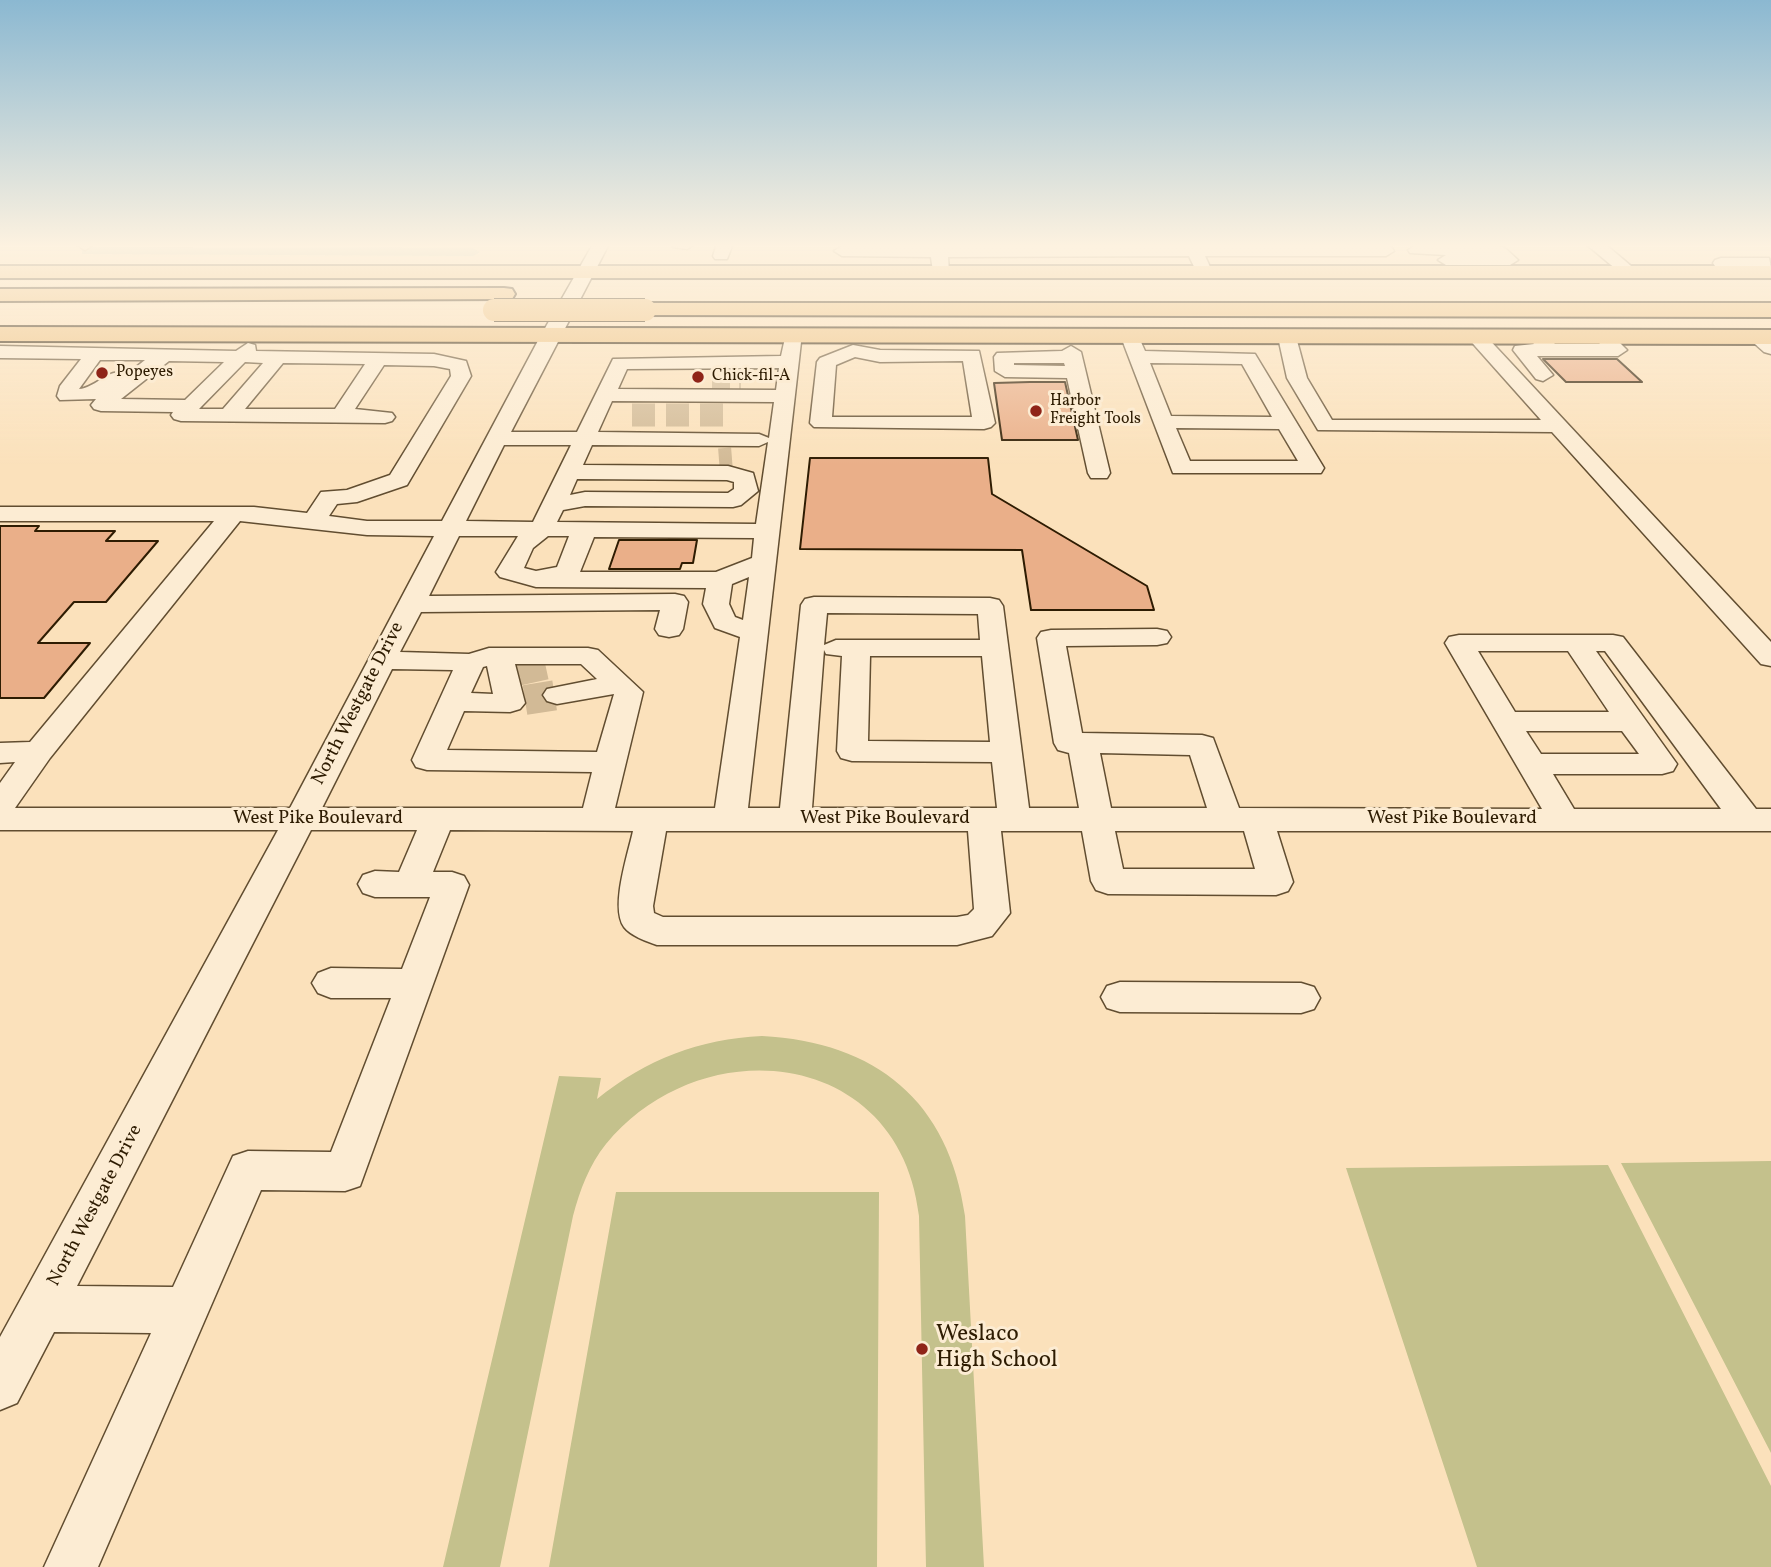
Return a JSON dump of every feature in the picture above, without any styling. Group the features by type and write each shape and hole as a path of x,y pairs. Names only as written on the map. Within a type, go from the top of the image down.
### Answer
{"main road":[{"path":"398,336 468,329 513,317"},
{"path":"617,317 614,326 622,332 653,337"},
{"path":"1087,317 1767,338"},
{"path":"3,350 34,334 792,337 852,344 1072,355 1134,347 1287,337 1471,345 1544,343 1616,348 1767,338"}],"street":[{"name":"North Westgate Drive","path":"0,1386 561,317"},
{"path":"264,335 181,415 386,417"},
{"path":"730,820 792,337"},
{"path":"1287,337 1297,379 1325,426 1558,426"},
{"path":"1543,375 1522,350 1544,343"},
{"path":"852,344 880,356 972,355 984,423 821,423 827,362 852,344"},
{"path":"1471,345 1508,372 1771,657"},
{"path":"1134,347 1248,358 1312,468 1181,468 1134,347"},
{"path":"3,350 94,355 434,360 459,365 461,376 399,480 349,497 329,497 314,522"},
{"path":"94,355 87,369 67,389 66,396 96,393 110,384 141,355"},
{"path":"164,355 117,395 101,405 190,406"},
{"path":"1072,355 1099,473"},
{"path":"117,395 177,393 214,356"},
{"path":"229,415 277,358"},
{"path":"341,415 378,359"},
{"path":"763,562 720,580 536,579 509,572 523,544 542,530 620,363 789,362"},
{"path":"698,363 771,369 773,373 770,382 761,387 741,388"},
{"path":"606,395 629,388 712,388"},
{"path":"606,395 785,396"},
{"path":"497,438 578,456 726,464 749,459 754,455 759,440 761,417 734,415"},
{"path":"578,456 623,416"},
{"path":"1163,422 1286,423"},
{"path":"578,456 759,440"},
{"path":"726,464 742,470 775,470"},
{"path":"554,505 585,499 733,499 747,491 745,478 726,464"},
{"path":"554,505 771,505"},
{"path":"0,514 233,514 367,528 767,531"},
{"path":"0,806 40,751 233,514"},
{"path":"536,579 567,573 584,530"},
{"path":"720,580 716,604 724,622 754,633"},
{"path":"411,604 675,603 669,628"},
{"path":"652,820 635,906 638,920 657,932 957,930 979,926 992,913 1006,752 990,606 814,605 795,820"},
{"path":"1083,743 1108,881 1276,882 1202,745 1083,743 1069,743 1051,638 1157,637"},
{"path":"1565,820 1459,643 1613,643 1691,746 1759,820"},
{"path":"1531,764 1661,764 1576,643"},
{"path":"810,648 994,648"},
{"path":"856,648 852,751 1006,752"},
{"path":"382,660 509,682"},
{"path":"603,669 552,679 603,669"},
{"path":"596,820 629,692 603,669 509,682 453,702 427,760 610,762"},
{"path":"453,702 509,682"},
{"path":"1506,721 1640,734 1691,746"},
{"path":"0,753 40,751"},
{"name":"West Pike Boulevard","path":"0,819 1759,820"},
{"path":"71,1567 248,1170 345,1172 452,885 393,885 438,820"},
{"path":"331,983 415,984"},
{"path":"1120,998 1301,998"},
{"path":"41,1309 185,1310"}],"shaded area":[{"path":"762,1036 803,1041 840,1050 872,1065 900,1085 924,1110 943,1140 956,1175 965,1216 984,1567 926,1567 919,1216 904,1160 876,1118 837,1089 792,1073 743,1071 693,1082 647,1107 606,1144 595,1160 582,1187 573,1216 500,1567 443,1567 559,1076 601,1078 597,1099 635,1073 675,1054 717,1041"},
{"path":"1771,1161 1771,1453 1621,1163"},
{"path":"1608,1165 1771,1486 1771,1567 1477,1567 1346,1168"},
{"path":"616,1192 879,1192 877,1567 549,1567"}],"building":[{"path":"1543,359 1617,359 1642,382 1566,382"},
{"name":"Harbor Freight Tools","path":"1065,382 1078,440 1002,440 994,383"},
{"path":"810,458 988,458 992,494 1147,586 1154,610 1031,610 1022,550 800,549"},
{"path":"0,526 39,526 35,531 115,531 106,541 158,541 106,602 74,602 38,643 90,643 44,698 0,698"},
{"path":"619,540 697,540 693,563 682,563 680,569 609,569"}],"tunnel":[{"path":"712,388 741,388"},
{"path":"632,415 734,415"},
{"path":"719,460 732,459"},
{"path":"516,671 548,664"},
{"path":"525,700 557,695"}],"place":[{"name":"Popeyes","path":"102,373"},
{"name":"Chick-fil-A","path":"698,377"},
{"name":"Harbor Freight Tools","path":"1036,411"},
{"name":"Weslaco High School","path":"922,1349"}]}
